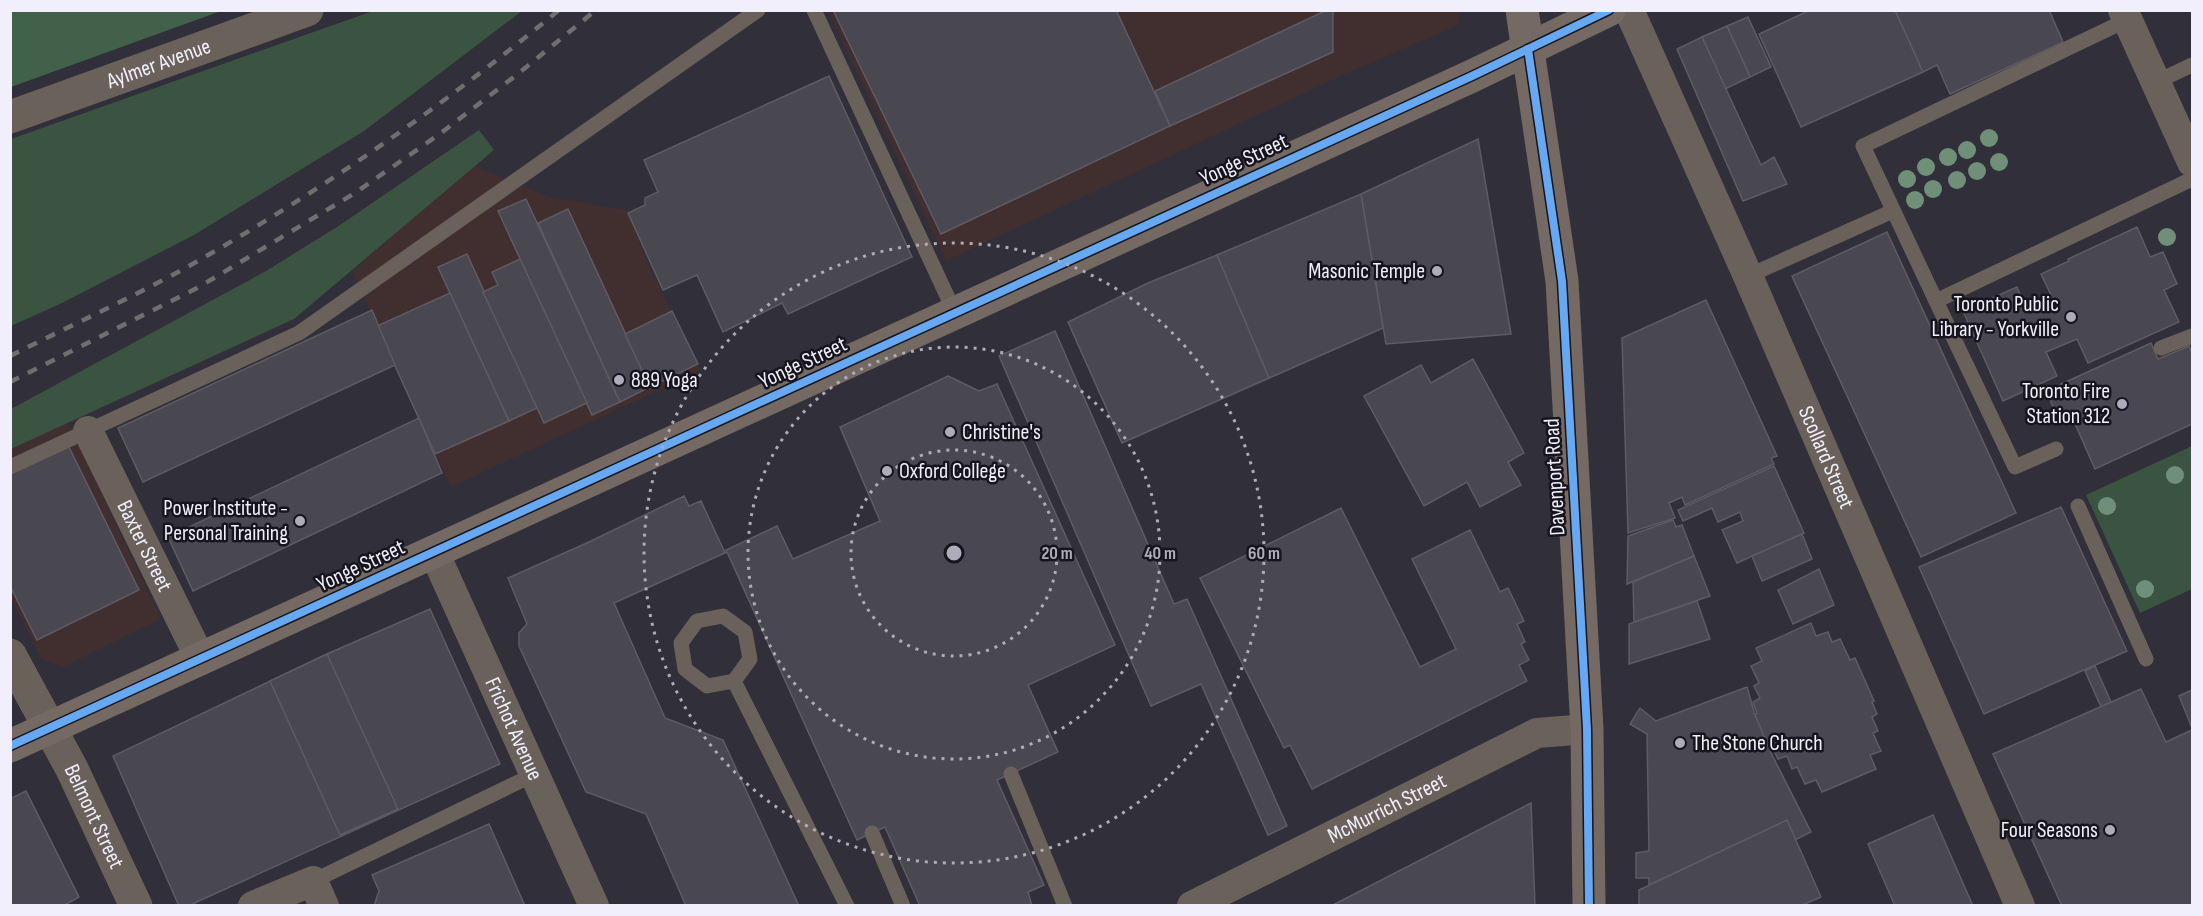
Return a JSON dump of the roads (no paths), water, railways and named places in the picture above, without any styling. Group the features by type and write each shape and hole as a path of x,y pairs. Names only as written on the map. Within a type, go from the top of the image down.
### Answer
{"main road":[{"name":"Davenport Road","path":"1522,10 1562,281 1587,729 1589,906"},
{"name":"Yonge Street","path":"10,746 1609,10"}],"street":[{"name":"Aylmer Avenue","path":"10,117 307,10"},
{"name":"Scollard Street","path":"1629,10 1748,276 2020,906"},
{"path":"2125,15 2193,162"},
{"name":"Baxter Street","path":"88,431 201,660"},
{"name":"Frichot Avenue","path":"434,552 594,906"},
{"path":"10,655 49,729"},
{"name":"Belmont Street","path":"49,729 72,769 136,906"},
{"name":"McMurrich Street","path":"1192,906 1537,733 1587,729"},
{"path":"253,906 319,893"}],"lane":[{"path":"10,467 299,333 758,10"},
{"path":"814,10 955,313"},
{"path":"2056,449 2015,467 1863,146 2125,15"},
{"path":"2156,82 2193,64"},
{"path":"1936,301 2193,179"},
{"path":"1748,276 1893,211"},
{"path":"2161,348 2193,336"},
{"path":"2078,506 2146,659"},
{"path":"723,616 745,632 750,659 734,681 707,686 685,669 681,643 697,621 723,616"},
{"path":"734,681 847,906"},
{"path":"319,893 535,774"},
{"path":"1011,774 1065,906"},
{"path":"872,833 903,906"}],"railway":[{"path":"10,356 167,278 286,208 425,114 559,10"},
{"path":"10,382 199,287 355,193 441,133 596,10"}],"place":[{"name":"Masonic Temple","path":"1437,271"},
{"name":"Toronto Public Library - Yorkville","path":"2071,317"},
{"name":"889 Yoga","path":"619,380"},
{"name":"Toronto Fire Station 312","path":"2122,404"},
{"name":"Christine's","path":"950,432"},
{"name":"Oxford College","path":"887,471"},
{"name":"Power Institute - Personal Training","path":"300,521"},
{"name":"The Stone Church","path":"1680,743"},
{"name":"Four Seasons","path":"2110,830"}]}
